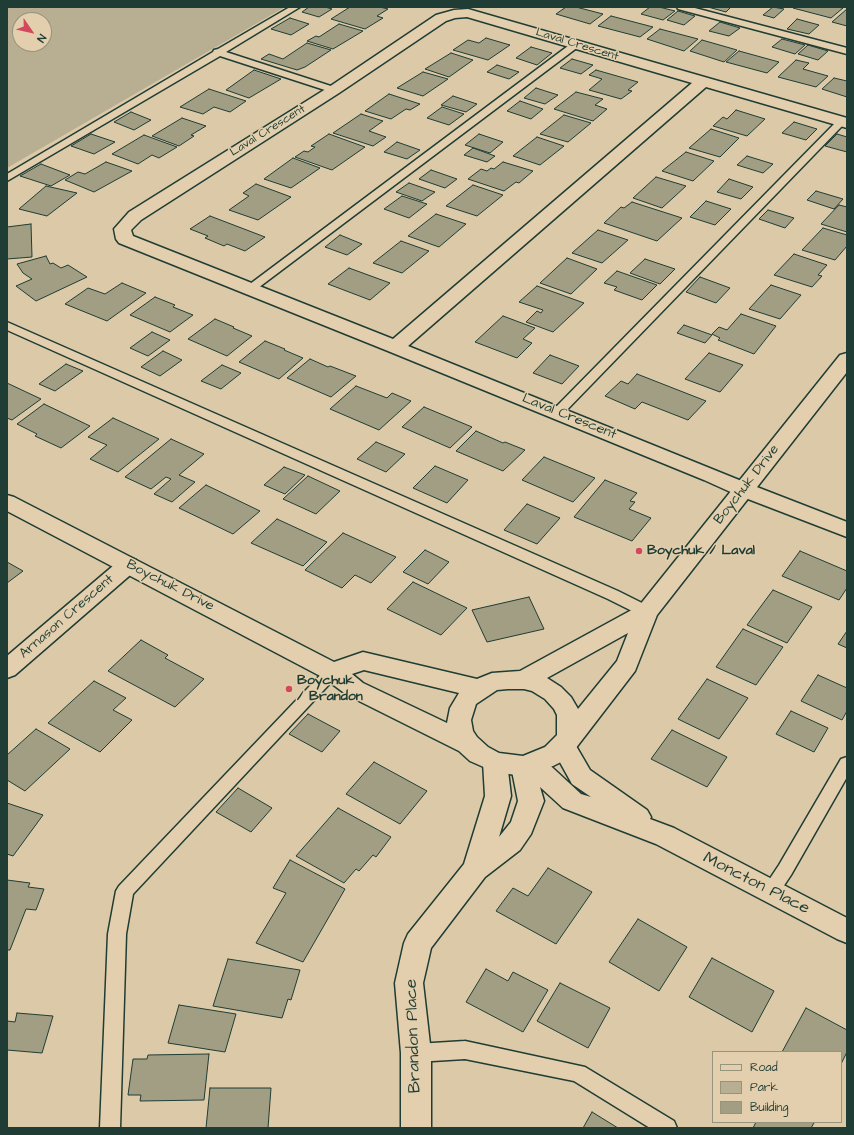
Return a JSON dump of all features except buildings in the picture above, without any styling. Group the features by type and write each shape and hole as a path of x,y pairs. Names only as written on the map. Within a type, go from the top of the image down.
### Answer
{"street":[{"name":"Laval Crescent","path":"844,123 575,45 468,12 454,14 441,18 334,90 135,216 122,229 125,239 557,412 711,475 742,490 847,530"},
{"path":"395,347 702,82"},
{"name":"Boychuk Drive","path":"566,742 627,665 647,612 847,359"},
{"name":"Boychuk Drive","path":"7,502 332,672 355,689 468,744"},
{"name":"Arnason Crescent","path":"7,669 128,564"},
{"name":"Boychuk Drive","path":"524,680 647,612"},
{"path":"332,672 363,661 479,689"},
{"path":"524,680 540,685 553,693 563,703 569,715 566,742 554,754 527,765 495,762 479,754 468,744 461,733 459,720 462,708 468,698 479,689 492,682 524,680"},
{"name":"Moncton Place","path":"566,742 581,777 665,836"},
{"name":"Brandon Place","path":"476,869 498,796 495,762"},
{"name":"Moncton Place","path":"527,765 572,801 665,836 847,931"},
{"name":"Brandon Place","path":"416,1127 416,1053 409,983 418,943 476,869 511,842 522,826 531,801 527,765"}],"lane":[{"path":"7,178 217,52 296,7"},
{"path":"681,7 847,51"},
{"path":"250,289 575,45"},
{"path":"217,52 334,90"},
{"path":"557,412 844,123"},
{"path":"7,326 647,612"},
{"path":"110,1128 117,934 125,891 332,672"},
{"path":"771,892 847,764"},
{"path":"416,1053 466,1050 578,1073 667,1128"}],"green space":[{"path":"7,7 285,7 7,168"}],"place":[{"name":"Boychuk / Laval","path":"639,551"},
{"name":"Boychuk / Brandon","path":"289,689"}]}
